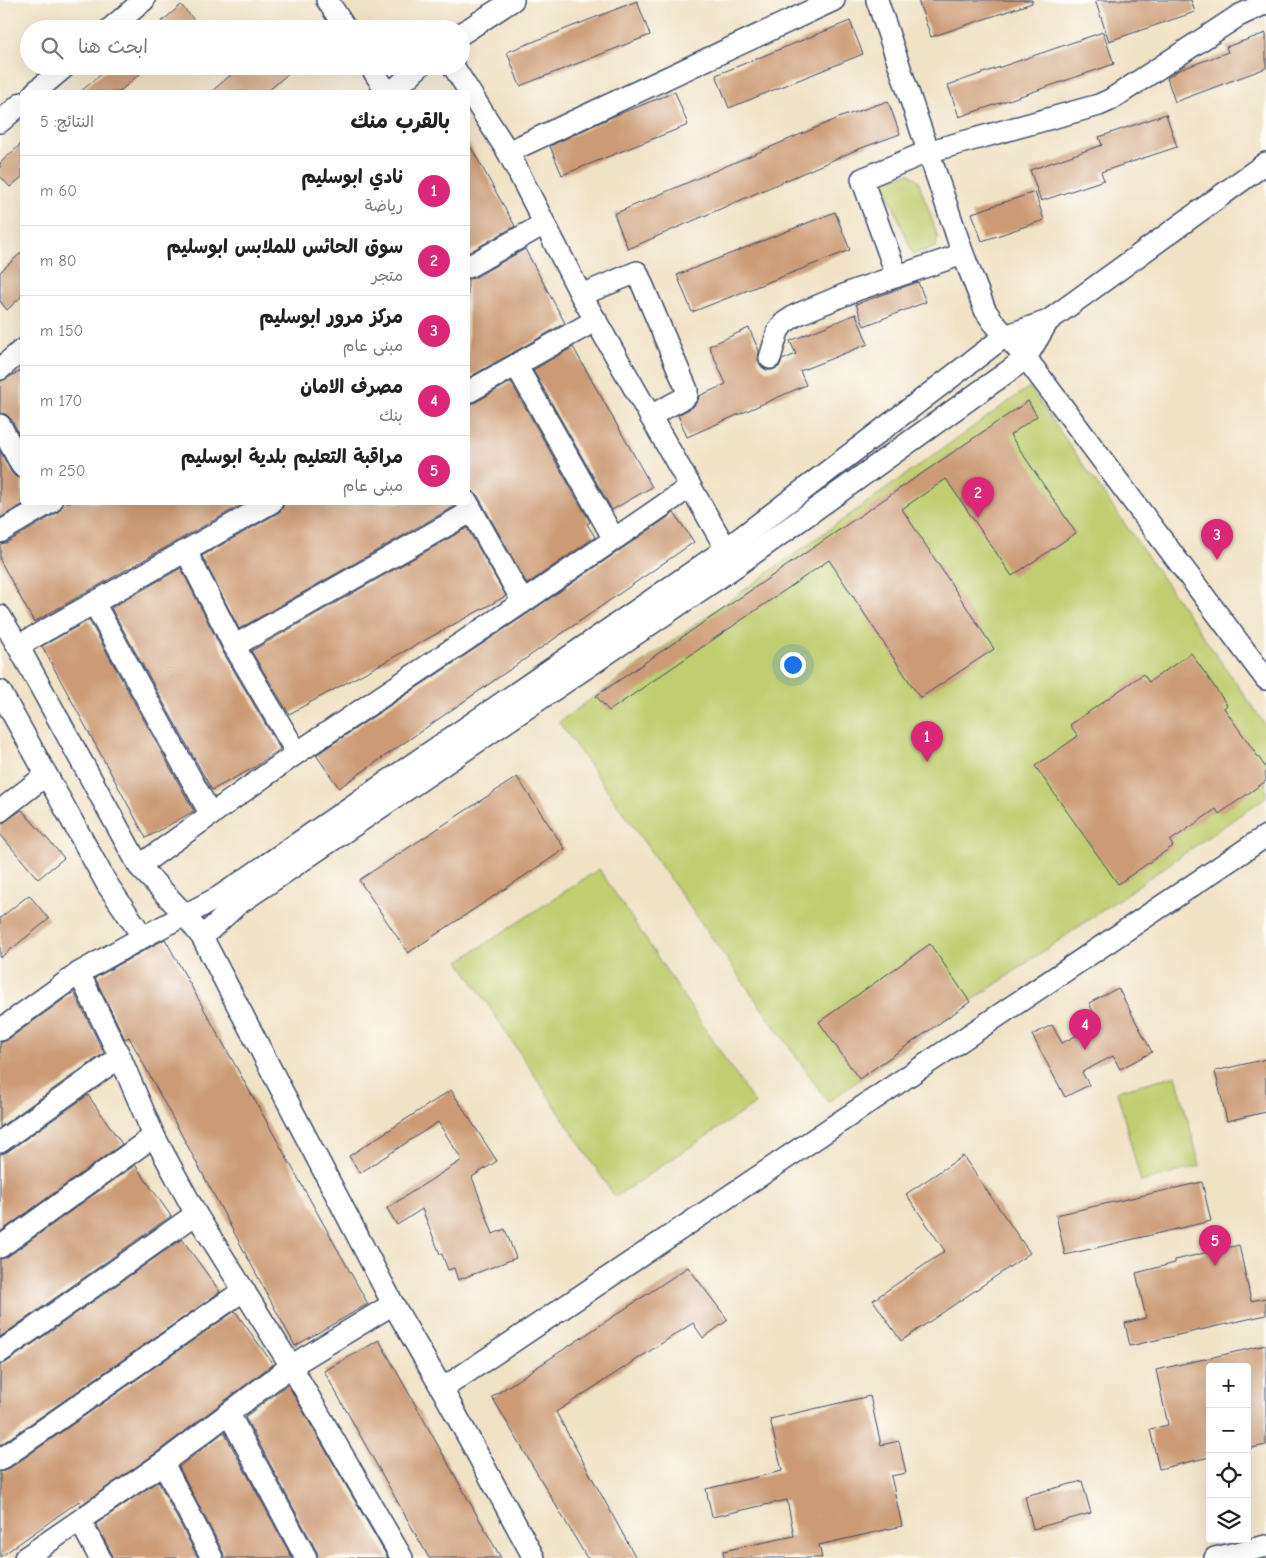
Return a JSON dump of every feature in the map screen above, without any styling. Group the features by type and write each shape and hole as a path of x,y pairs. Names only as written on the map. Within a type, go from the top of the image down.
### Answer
{"street":[{"path":"121,20 144,0"},
{"path":"327,0 340,20"},
{"path":"470,28 512,0"},
{"path":"508,152 834,0"},
{"path":"878,0 962,254 986,310 1005,336 1026,358 1266,679"},
{"path":"897,276 862,179 927,152 1099,105 1110,100 1238,16 1266,3"},
{"path":"36,90 55,75"},
{"path":"376,75 386,90"},
{"path":"394,90 410,75"},
{"path":"459,75 468,90"},
{"path":"470,93 508,152 581,295 731,557"},
{"path":"0,122 20,105"},
{"path":"202,937 238,904 731,557 1005,336 1048,321 1266,163"},
{"path":"470,266 544,224"},
{"path":"770,358 778,331 784,323 796,315 856,290 962,254"},
{"path":"581,295 637,272 687,394 684,398 650,416"},
{"path":"470,391 596,320"},
{"path":"0,1030 79,973 142,937 185,916 234,887 731,557 1026,358 1048,321"},
{"path":"0,369 20,352"},
{"path":"516,365 614,540"},
{"path":"0,425 20,462"},
{"path":"139,866 297,753 524,602 690,487"},
{"path":"0,532 44,505"},
{"path":"18,646 267,505"},
{"path":"234,646 470,507 524,602"},
{"path":"186,551 234,646 297,753"},
{"path":"94,603 211,815"},
{"path":"0,616 139,866 202,937 393,1304 442,1389 534,1558"},
{"path":"0,691 7,724 46,775 107,884 142,937"},
{"path":"0,811 46,775"},
{"path":"442,1389 1266,836"},
{"path":"79,973 120,1057 154,1136 196,1214 291,1366 402,1558"},
{"path":"0,1142 120,1057"},
{"path":"0,1247 154,1136"},
{"path":"0,1352 196,1214"},
{"path":"0,1460 244,1290"},
{"path":"25,1558 163,1463 291,1366 393,1304"},
{"path":"230,1414 306,1558"},
{"path":"163,1463 212,1558"},
{"path":"80,1521 100,1558"},
{"path":"1215,1558 1266,1546"}],"green space":[{"path":"909,173 918,180 938,237 936,247 913,254 883,181"},
{"path":"1029,387 1266,726 1266,797 828,1102 559,722"},
{"path":"599,869 755,1104 615,1197 459,961"},
{"path":"1176,1075 1200,1166 1141,1182 1117,1091"}],"building":[{"path":"918,0 1032,0 1032,3 931,37"},
{"path":"1095,0 1191,0 1195,12 1109,41"},
{"path":"637,1 650,35 520,86 507,52"},
{"path":"181,5 194,20 164,20"},
{"path":"850,21 863,54 729,108 716,75"},
{"path":"1103,32 1114,64 959,117 948,85"},
{"path":"1266,33 1266,68 1175,102 1167,78 1179,70 1228,52 1226,47"},
{"path":"100,75 139,75 121,90 82,90"},
{"path":"231,75 287,75 269,90 213,90"},
{"path":"675,92 688,125 562,175 550,146 614,116"},
{"path":"888,101 900,134 856,150 628,249 614,214 841,117"},
{"path":"1166,114 1177,147 1101,172 1104,180 1041,201 1030,170 1102,145 1099,137"},
{"path":"20,145 20,179 10,187 0,176 0,163"},
{"path":"470,146 515,226 470,252"},
{"path":"1035,192 1044,220 982,241 972,213"},
{"path":"835,212 850,250 692,312 677,275"},
{"path":"525,249 565,323 470,377 470,279"},
{"path":"20,254 20,298 7,310 0,301 0,272"},
{"path":"918,282 926,302 864,326 856,304"},
{"path":"856,314 868,344 800,371 806,385 687,437 678,415 693,407 699,396 726,384 709,346 749,328 759,351 758,360 761,366 766,370 772,370 779,367 782,360 796,354 790,341"},
{"path":"573,347 652,487 612,510 533,370"},
{"path":"20,371 20,436 11,419 6,414 0,413 0,382"},
{"path":"511,382 590,522 587,524 595,537 527,584 478,496 470,491 470,404"},
{"path":"1028,401 1037,416 1010,435 1076,533 1012,576 946,479 902,509 994,649 920,698 829,560 609,711 596,696"},
{"path":"0,451 11,472 16,477 20,478 21,505 0,518"},
{"path":"63,505 241,505 34,622 0,560 0,544 6,543 57,513"},
{"path":"283,505 455,505 239,629 202,556 282,509"},
{"path":"674,513 694,542 339,788 316,755"},
{"path":"467,528 506,596 289,714 251,651"},
{"path":"181,568 223,652 280,749 255,767 212,790 111,608"},
{"path":"89,620 194,811 146,838 42,646"},
{"path":"1191,653 1227,705 1224,708 1266,768 1266,781 1219,814 1216,809 1170,841 1173,846 1118,884 1035,766 1078,736 1070,725 1143,674 1149,682"},
{"path":"517,777 565,849 408,953 359,880"},
{"path":"22,810 64,858 38,879 0,834 0,825"},
{"path":"29,895 49,919 0,958 0,918"},
{"path":"165,939 368,1304 295,1346 129,1037 125,1039 95,978"},
{"path":"930,944 970,1002 859,1079 819,1022"},
{"path":"1118,988 1152,1052 1120,1069 1113,1056 1082,1072 1089,1085 1065,1097 1032,1035 1052,1025 1062,1043 1099,1024 1089,1003"},
{"path":"74,992 104,1053 0,1127 0,1043 7,1040"},
{"path":"1266,1059 1266,1112 1227,1121 1215,1071"},
{"path":"451,1090 497,1161 472,1177 493,1234 505,1229 516,1258 458,1280 454,1268 448,1270 422,1209 397,1225 387,1208 462,1160 438,1122 360,1173 349,1156"},
{"path":"88,1095 122,1144 0,1232 0,1154 7,1152"},
{"path":"963,1156 1030,1253 901,1341 873,1300 945,1251 906,1194"},
{"path":"135,1165 171,1216 0,1337 0,1259 7,1257"},
{"path":"1202,1182 1211,1221 1065,1255 1056,1215"},
{"path":"182,1239 220,1292 0,1445 0,1364 7,1362"},
{"path":"1239,1245 1251,1301 1266,1298 1266,1315 1130,1346 1125,1323 1146,1318 1136,1273 1175,1263 1175,1260"},
{"path":"688,1267 728,1320 703,1338 693,1323 556,1412 636,1558 587,1558 492,1397"},
{"path":"235,1311 273,1364 156,1453 81,1505 79,1501 0,1557 0,1472 7,1470"},
{"path":"379,1340 501,1558 429,1558 324,1371"},
{"path":"1266,1345 1266,1445 1251,1448 1251,1363 1206,1363 1206,1458 1159,1469 1150,1429 1168,1425 1156,1370"},
{"path":"287,1385 388,1558 318,1558 317,1552 245,1417"},
{"path":"870,1396 881,1445 899,1441 906,1473 891,1476 902,1526 819,1545 822,1558 724,1558 723,1551 794,1536 787,1500 712,1517 706,1489 782,1471 770,1419"},
{"path":"224,1432 292,1558 224,1558 223,1552 179,1467"},
{"path":"158,1481 198,1558 112,1558 111,1552 96,1524"},
{"path":"1082,1481 1091,1513 1033,1529 1025,1496"}],"place":[{"name":"سوق الحائس للملابس ابوسليم","path":"978,518"},
{"name":"مركز مرور ابوسليم","path":"1217,560"},
{"name":"نادي ابوسليم","path":"927,762"},
{"name":"مصرف الامان","path":"1085,1050"},
{"name":"مراقبة التعليم بلدية ابوسليم","path":"1215,1266"}]}
